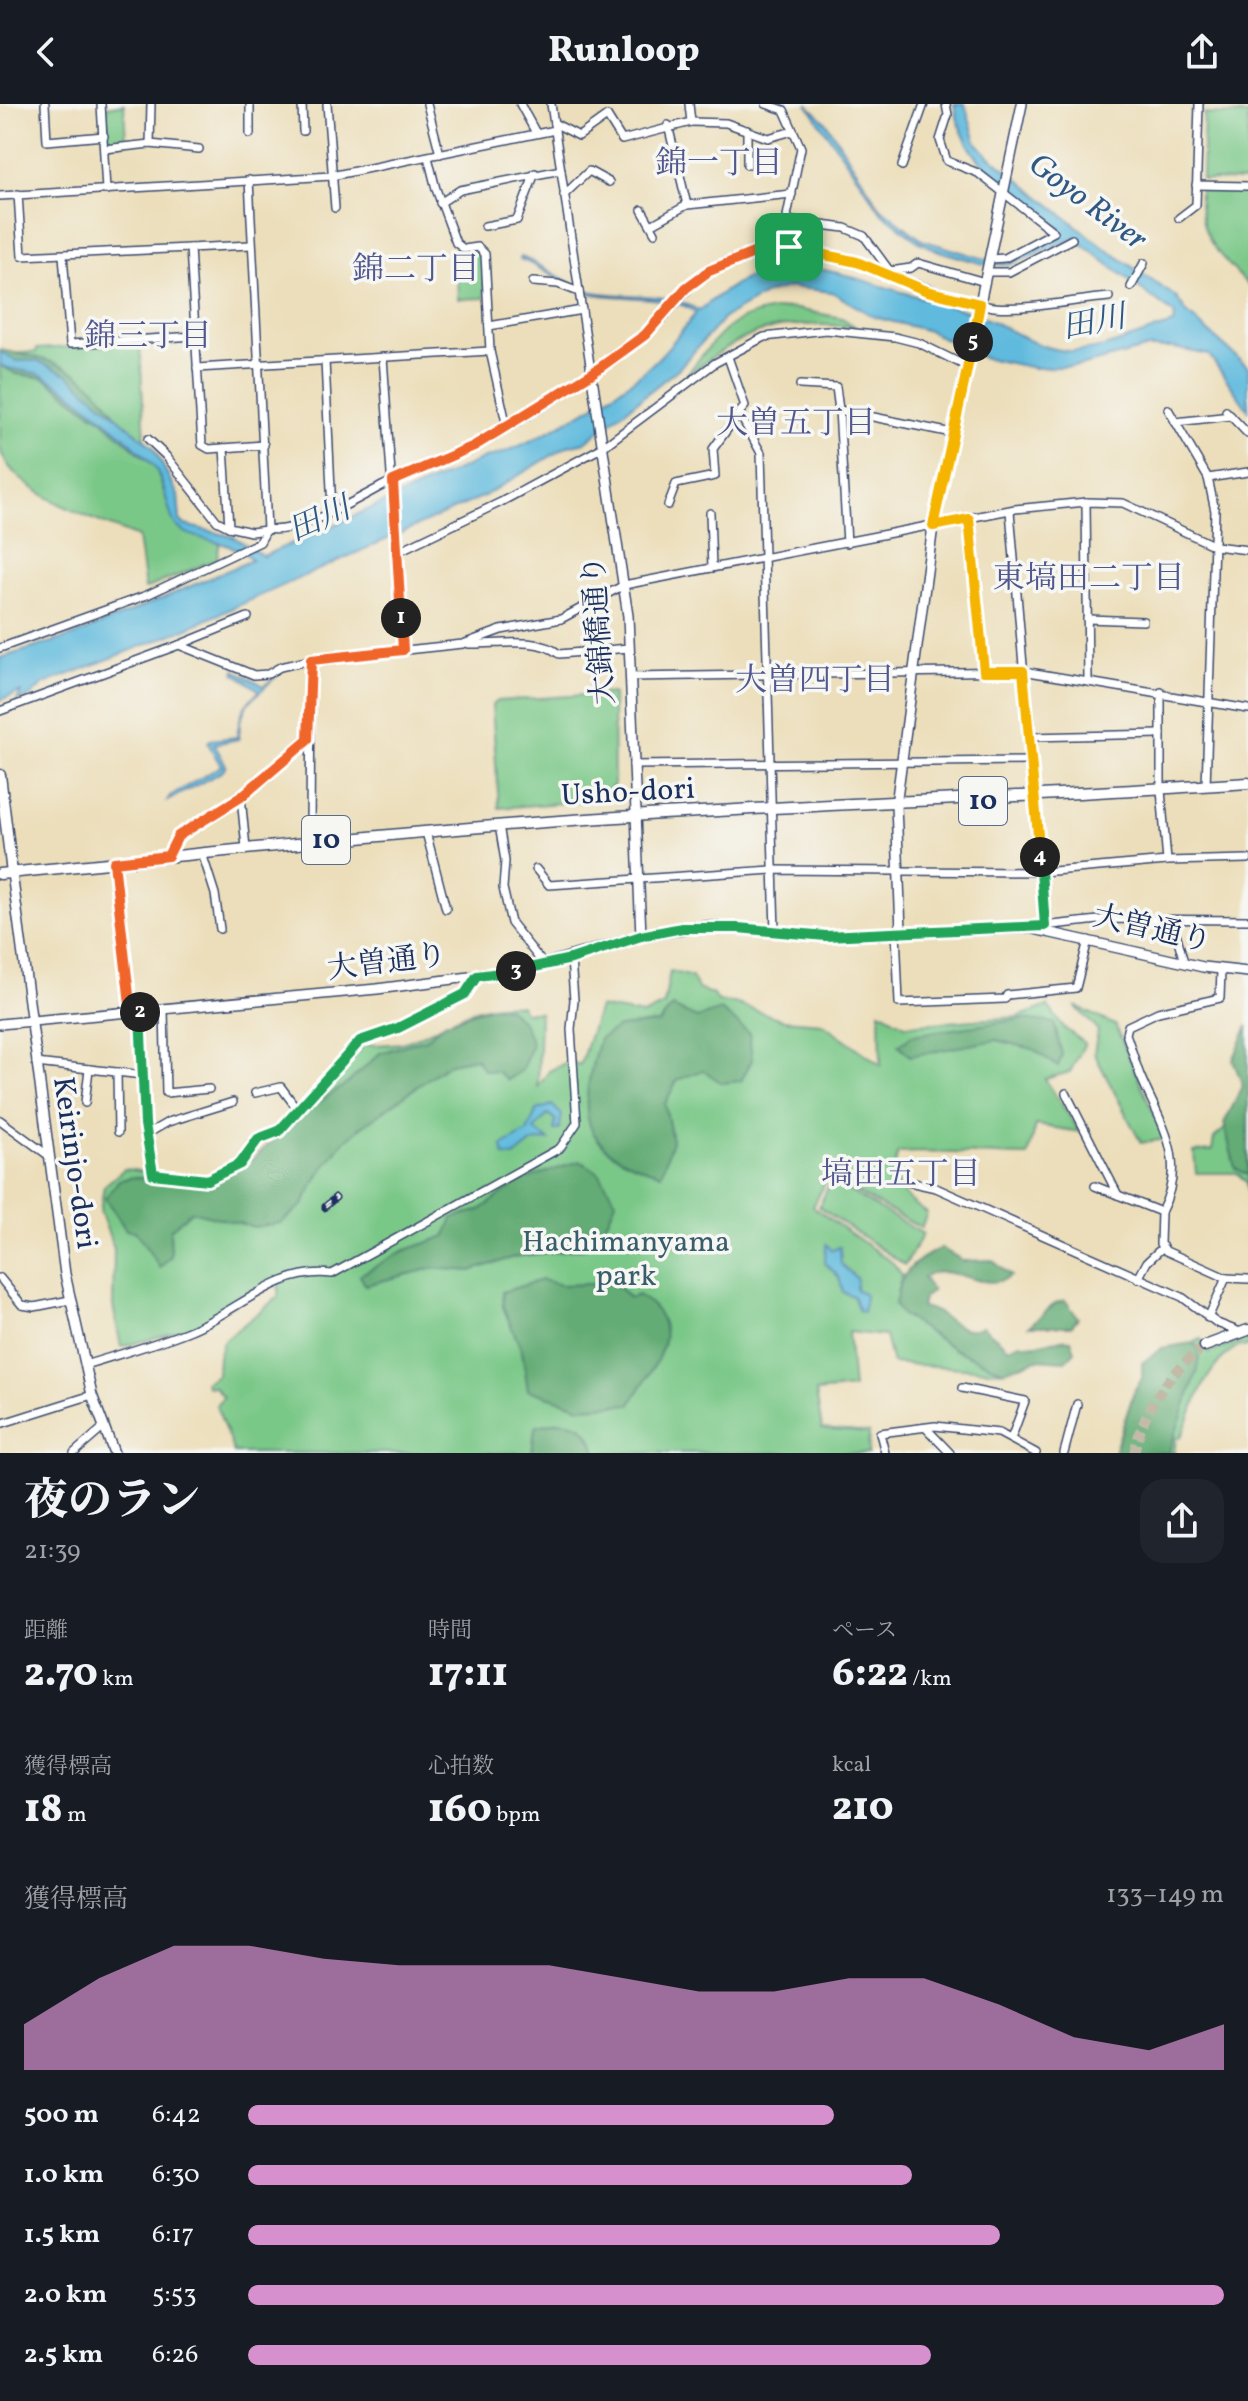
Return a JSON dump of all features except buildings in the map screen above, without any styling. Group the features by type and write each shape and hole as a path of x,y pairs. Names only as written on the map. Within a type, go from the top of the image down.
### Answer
{"main road":[{"path":"0,775 6,874"},
{"name":"Usho-dori","path":"6,874 499,825 1035,798 1248,783"},
{"path":"1205,1346 1244,1331"}],"street":[{"path":"45,104 47,141 104,136"},
{"path":"101,104 106,190"},
{"path":"150,144 151,104"},
{"path":"250,104 250,134"},
{"path":"302,104 303,131"},
{"path":"327,104 335,208"},
{"path":"427,104 440,154"},
{"path":"520,104 536,133"},
{"path":"551,104 592,379"},
{"path":"689,104 691,122"},
{"path":"766,104 784,110 801,148 787,216 791,221 789,247"},
{"path":"902,166 924,104"},
{"path":"946,104 948,115 940,140 947,161 978,173 1054,232 1005,258 990,259"},
{"path":"1022,104 933,526 896,805 899,1003 1005,999 1007,995 1076,988 1088,940"},
{"path":"1179,218 1196,205 1199,104"},
{"path":"0,196 331,176 536,133 554,126 579,136 607,116 622,140 668,125 691,122 726,123 768,138 793,131"},
{"path":"668,125 687,205"},
{"path":"747,130 747,165"},
{"path":"104,149 150,144 199,149"},
{"path":"428,157 440,203 456,243 464,249 478,247 485,254 490,351 507,427"},
{"path":"440,203 460,190 561,170"},
{"path":"564,195 589,171 609,182"},
{"path":"485,226 517,220 535,173"},
{"path":"0,648 147,595 260,542 266,530 264,445 249,180"},
{"path":"1196,185 1248,186"},
{"path":"18,194 22,256 251,245"},
{"path":"651,225 687,205 792,194"},
{"path":"642,210 655,233"},
{"path":"791,221 845,228 864,236 891,273"},
{"path":"891,273 918,263 986,277 1009,272 1072,239"},
{"path":"148,439 166,456 217,521 251,532 280,532 393,484 507,427 592,379 645,335 686,288 709,271 756,252 789,247 857,262 891,273 927,291 980,306 1109,297"},
{"path":"190,248 202,445 209,449 264,445"},
{"path":"63,255 70,344 195,336"},
{"path":"1131,287 1144,263"},
{"path":"533,282 558,284 579,292"},
{"path":"489,326 582,310"},
{"path":"397,548 501,502 603,444 728,357 764,337 826,330 919,343 968,365"},
{"path":"197,368 490,351"},
{"path":"383,357 403,650"},
{"path":"668,505 676,484 715,476 713,449 745,406 728,357"},
{"path":"325,361 332,511"},
{"name":"大錦橋通り","path":"592,379 624,585 641,936"},
{"path":"800,385 836,387 847,543"},
{"path":"1168,409 1208,478 1215,511 1206,786"},
{"path":"839,410 952,433"},
{"path":"739,413 761,453 775,932"},
{"path":"1175,422 1229,413 1248,434"},
{"path":"224,448 229,527"},
{"path":"1208,478 1248,472"},
{"path":"463,644 501,630 561,619 624,585 1010,511 1086,502 1123,503 1215,546 1248,550"},
{"path":"1086,502 1088,680"},
{"path":"1010,511 1045,926"},
{"path":"710,513 712,568"},
{"path":"969,519 984,671"},
{"path":"0,711 248,617"},
{"path":"1087,619 1143,621"},
{"path":"179,645 254,675 268,674 280,667 311,660 463,644 534,644 549,646 559,654 629,648"},
{"path":"310,842 308,740 311,660"},
{"path":"630,677 1023,671 1207,699 1248,709"},
{"path":"1161,692 1161,790 1167,861"},
{"path":"1029,737 1161,734"},
{"path":"168,856 178,836 241,797 308,740"},
{"path":"633,765 1030,761"},
{"path":"241,797 246,848"},
{"path":"499,825 505,861 503,888 511,923 545,966"},
{"path":"426,832 446,909"},
{"path":"202,853 215,894 220,929"},
{"path":"536,869 549,885 772,870 1042,872 1167,861 1248,859"},
{"path":"114,862 136,1012 153,1174 207,1180 240,1164 258,1139 279,1131 360,1041 398,1028 465,994 477,976"},
{"name":"Keirinjo-dori","path":"6,874 31,1021 70,1300 92,1395 114,1453"},
{"path":"1029,928 1108,919 1173,922 1248,920"},
{"path":"1173,922 1184,962"},
{"name":"大曽通り","path":"0,1024 164,1010 477,976 545,966 641,936 706,926 826,936 1029,928 1221,970 1248,972"},
{"path":"85,1365 192,1330 272,1285 311,1271 332,1274 474,1192 560,1148 577,1123 571,1029 574,1000 571,959"},
{"path":"1221,970 1220,998 1158,1012 1128,1026 1126,1034 1169,1141 1174,1177 1172,1192 1161,1212 1160,1244 1195,1261 1211,1274 1248,1279"},
{"path":"164,1010 166,1093 209,1089"},
{"path":"36,1063 143,1075"},
{"path":"85,1103 89,1069"},
{"path":"117,1072 118,1132"},
{"path":"255,1093 281,1087 298,1110"},
{"path":"1066,1093 1118,1195"},
{"path":"147,1134 168,1122 233,1102"},
{"path":"0,1120 49,1156"},
{"path":"909,1182 936,1188 1182,1297 1208,1318 1244,1331"},
{"path":"1095,1186 1161,1212"},
{"path":"1138,1279 1147,1262 1163,1247"},
{"path":"0,1278 22,1305 34,1307 70,1300"},
{"path":"1208,1318 1226,1278"},
{"path":"962,1388 1025,1401 1011,1439"},
{"path":"0,1424 92,1395"},
{"path":"1064,1453 1077,1404"},
{"path":"74,1453 104,1427"},
{"path":"924,1427 950,1453"},
{"path":"885,1453 880,1433 924,1427 999,1433 1036,1453"}],"green space":[{"path":"124,104 126,143 108,144 106,107"},
{"path":"1204,114 1248,115 1248,181 1202,180"},
{"path":"1200,189 1248,190 1248,285 1211,243 1202,220"},
{"path":"456,253 483,254 485,298 458,299"},
{"path":"791,308 842,318 856,327 804,325 764,331 727,348 684,378 718,337 740,320"},
{"path":"140,345 145,441 88,391 5,354 36,352 37,349"},
{"path":"0,350 64,367 91,384 114,412 105,417 94,415 44,378 16,374 0,365"},
{"path":"0,365 14,372 36,372 84,404 156,468 175,524 188,533 220,541 217,559 145,589 138,537 80,514 19,478 6,463 0,447"},
{"path":"613,693 614,785 599,800 499,808 492,705 497,701"},
{"name":"Hachimanyama park","path":"670,971 692,977 698,989 712,994 719,1002 734,1003 784,1020 822,1023 881,1065 880,1011 905,1025 1018,1017 1048,1006 1064,1028 1085,1043 1070,1072 1045,1079 1080,1132 1036,1125 1028,1156 898,1153 896,1181 905,1195 927,1213 921,1228 828,1177 813,1207 893,1263 902,1275 897,1292 901,1314 956,1350 1004,1371 892,1363 885,1336 848,1332 853,1388 816,1392 822,1429 869,1433 868,1453 234,1453 216,1405 223,1397 214,1386 208,1387 205,1382 217,1375 223,1341 278,1297 279,1278 193,1327 121,1347 113,1306 114,1249 100,1211 104,1186 124,1169 208,1180 233,1174 253,1161 295,1123 364,1045 408,1041 462,1015 488,1007 521,1005 524,1012 540,1012 538,1087 549,1071 569,1061 580,1065 599,1007 643,1015 664,1005"},
{"path":"1075,1006 1115,1025 1165,1139 1141,1143 1094,1053 1098,1030"},
{"path":"489,1007 508,1008 523,1022 532,1043 522,1070 507,1080 498,1072 484,1070 476,1058 450,1063 343,1143 318,1176 303,1205 281,1223 254,1227 191,1211 170,1230 171,1256 160,1268 135,1231 126,1230 105,1198 119,1180 134,1177 209,1184 254,1158 301,1114 349,1082 380,1053 425,1039 445,1023"},
{"path":"672,1007 697,1018 721,1010 749,1033 752,1060 741,1081 722,1083 703,1070 677,1080 665,1104 672,1141 661,1174 633,1164 599,1141 590,1126 588,1090 599,1039 619,1027 659,1023"},
{"path":"1022,1019 1054,1023 1062,1055 1058,1067 1033,1049 996,1040 910,1056 899,1045 912,1035"},
{"path":"1248,1026 1248,1175 1235,1168 1224,1123 1243,1086 1233,1060"},
{"path":"1228,1126 1248,1159 1248,1195 1246,1182 1237,1173 1196,1173 1194,1152 1212,1150 1214,1138"},
{"path":"580,1161 599,1173 616,1201 608,1220 585,1248 514,1257 471,1271 433,1268 365,1285 360,1275 403,1251 446,1236 453,1218 480,1210 520,1181"},
{"path":"831,1181 923,1234 905,1265 819,1207"},
{"path":"941,1248 964,1261 992,1260 1011,1276 989,1282 945,1272 934,1273 923,1277 932,1291 923,1298 921,1307 966,1329 982,1326 1009,1348 1020,1343 1031,1345 1071,1340 1075,1351 1065,1361 1037,1359 1004,1371 956,1350 901,1314 895,1305 904,1276 915,1263"},
{"path":"541,1280 562,1285 614,1283 630,1298 638,1295 654,1307 662,1320 665,1334 662,1347 631,1404 581,1407 528,1390 522,1351 503,1307 502,1292"},
{"path":"1065,1300 1078,1318 1071,1326 1029,1326 1056,1303"},
{"path":"1201,1339 1209,1353 1248,1339 1248,1347 1238,1346 1217,1364 1203,1386 1181,1437 1176,1438 1174,1453 1166,1453 1199,1348 1193,1343"},
{"path":"1192,1343 1199,1348 1198,1370 1168,1453 1114,1453 1135,1389 1142,1379 1142,1363 1162,1348"},
{"path":"558,1421 584,1428 596,1453 532,1453 535,1427"}],"water":[{"path":"807,104 825,121 880,207 922,240 1001,264 1059,237 1060,228 1009,189 980,161 960,126 954,104 965,104 976,142 989,156 1102,246 1176,297 1187,313 1248,367 1248,410 1209,355 1174,348 1148,348 1080,366 1034,368 981,357 929,331 874,317 832,292 791,287 768,293 725,317 678,369 585,442 568,446 484,496 181,631 44,684 31,696 17,701 21,692 0,700 0,658 76,635 252,560 234,548 182,530 172,518 158,473 133,445 53,381 36,373 0,365 0,352 16,361 37,361 67,374 153,447 178,495 180,520 185,525 234,537 263,556 523,444 572,419 619,390 651,365 696,313 662,300 584,292 521,257 585,290 676,300 699,311 751,276 774,269 819,269 968,311 1057,350 1081,351 1108,346 1173,324 1175,315 1074,238 1009,265 983,264 919,242 882,213"},
{"path":"284,669 247,704 260,691 235,670 264,686"},
{"path":"247,704 240,721 239,739 214,744 226,765 223,771 167,801 170,796 221,766 208,743 210,740 237,737 239,722"},
{"path":"552,1105 562,1115 559,1130 554,1130 556,1120 548,1114 534,1130 549,1140 533,1142 514,1157 504,1156 502,1146 527,1132 537,1110"},
{"path":"826,1244 832,1250 840,1247 841,1264 857,1279 856,1289 865,1295 863,1312 859,1311 853,1296 843,1292 839,1277 825,1263"}],"tunnel":[{"path":"1134,1453 1144,1421 1159,1393 1180,1368 1205,1346"}],"railway":[{"path":"335,1196 337,1198 324,1209 324,1206 335,1196"}],"district":[{"name":"錦一丁目","path":"719,165"},
{"name":"錦二丁目","path":"416,271"},
{"name":"錦三丁目","path":"148,338"},
{"name":"大曽五丁目","path":"796,425"},
{"name":"東塙田二丁目","path":"1089,580"},
{"name":"大曽四丁目","path":"815,682"},
{"name":"塙田五丁目","path":"901,1176"}],"route":[{"path":"789,247 857,262 927,291 980,304 933,526 969,519 984,671 1023,671 1045,926 826,936 706,926 682,928 641,936 545,966 477,976 465,994 398,1028 360,1041 279,1131 258,1139 240,1164 207,1180 153,1174 145,1124 140,1012 131,1013 114,862 168,856 178,836 241,797 308,740 311,660 403,650 393,481 474,446 591,374 645,335 686,288 709,271 756,252 789,247"}],"water label":[{"name":"Goyo River","path":"1087,203"},
{"name":"田川","path":"1094,324"},
{"name":"田川","path":"320,521"}]}
